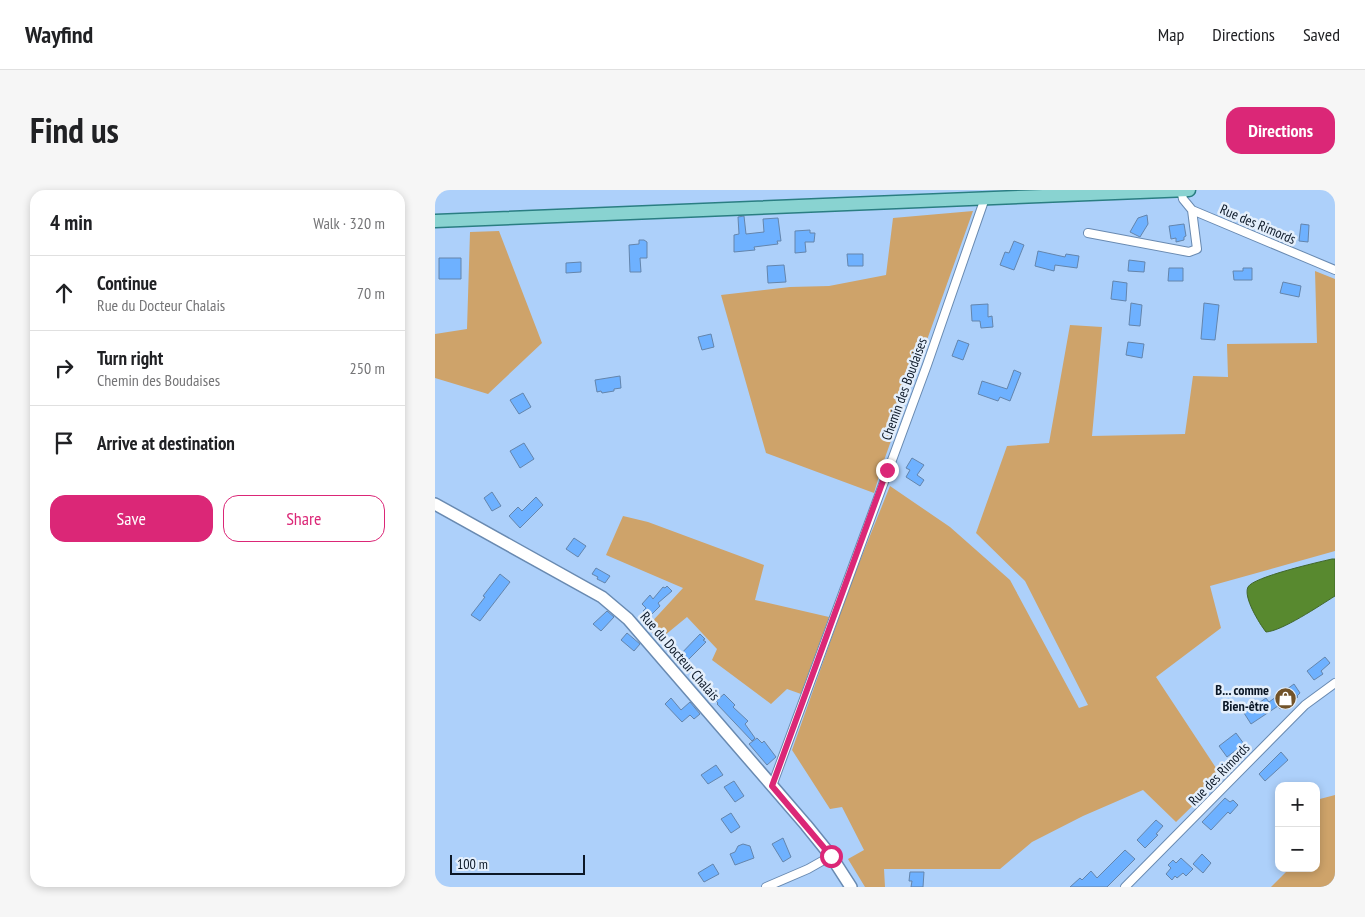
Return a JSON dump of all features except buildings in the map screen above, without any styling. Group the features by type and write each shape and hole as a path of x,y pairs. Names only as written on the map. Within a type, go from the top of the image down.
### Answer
{"main road":[{"path":"435,221 985,198 1073,192 1189,190"},
{"name":"Rue du Docteur Chalais","path":"435,504 603,597 628,619 831,856 851,887"}],"street":[{"path":"1088,233 1189,252 1197,249 1192,210 1183,199 1181,190"},
{"name":"Chemin des Boudaises","path":"772,786 927,365 985,198"},
{"name":"Rue des Rimords","path":"1192,210 1335,270"},
{"name":"Rue des Rimords","path":"1125,887 1305,705 1335,683"},
{"path":"766,887 808,869 831,856"}],"shaded area":[{"path":"973,211 874,493 766,453 721,295 790,287 829,286 886,275 893,218"},
{"path":"499,231 542,343 488,394 435,378 435,334 467,329 470,232"},
{"path":"1315,271 1335,279 1335,551 1210,586 1221,628 1156,677 1222,777 1176,822 1143,790 1083,816 1032,842 1000,869 884,869 885,887 865,887 848,859 864,850 842,807 830,809 792,750 851,583 890,486 950,527 1010,580 1079,708 1088,705 1025,581 976,533 1007,446 1049,443 1070,325 1102,327 1092,436 1185,434 1193,376 1228,377 1227,344 1317,343"},
{"path":"623,516 648,522 764,565 755,600 829,617 801,694 787,689 771,704 712,660 717,649 687,617 659,640 647,627 683,588 606,555"},
{"path":"1335,559 1335,596 1291,623 1266,632 1250,603 1248,587 1261,579 1273,575"},
{"path":"1335,795 1335,887 1271,887 1286,872 1320,872 1320,799"}],"place":[{"name":"B... comme Bien-être","path":"1285,698"}],"route":[{"path":"831,856 772,786 887,470"}]}
